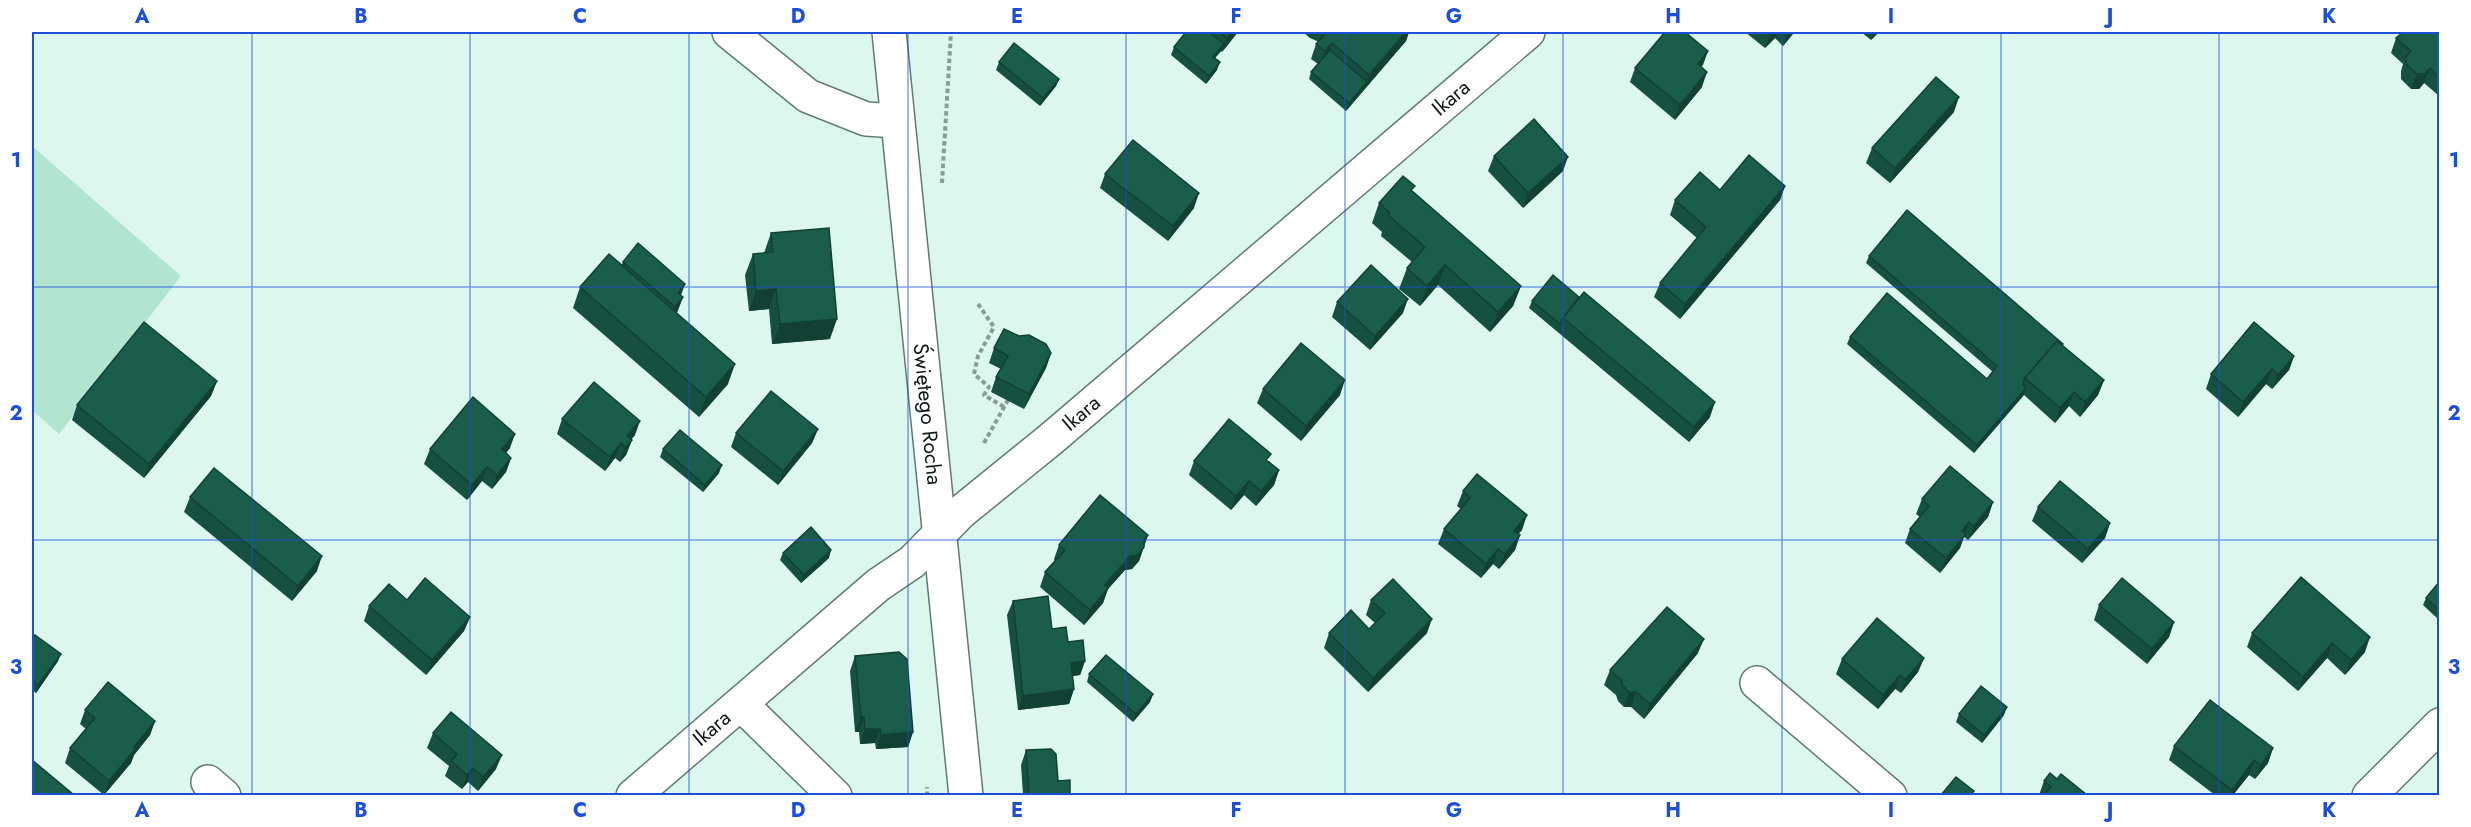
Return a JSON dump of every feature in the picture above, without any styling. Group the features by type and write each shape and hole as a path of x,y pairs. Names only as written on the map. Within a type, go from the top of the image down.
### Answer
{"street":[{"path":"729,32 808,96 866,119 897,121"},
{"name":"Świętego Rocha","path":"889,32 966,795"},
{"name":"Ikara","path":"633,795 878,585 912,562 961,512 1051,439 1528,32"},
{"path":"1757,683 1890,795"},
{"path":"741,704 835,795"},
{"path":"2369,795 2439,725"}],"path":[{"path":"942,195 951,32"},
{"path":"978,304 994,327 978,356 974,374 989,387 984,395 1004,407"},
{"path":"984,443 1008,400"}],"green space":[{"path":"32,146 181,276 59,434 32,410"}],"building":[{"path":"1186,32 1209,32 1224,44 1213,57 1220,62 1209,76 1174,47"},
{"path":"1220,32 1232,32 1227,38"},
{"path":"1327,32 1406,32 1369,75 1332,43 1325,51 1316,44"},
{"path":"1665,32 1685,32 1708,51 1698,64 1707,72 1680,105 1635,68"},
{"path":"2403,32 2439,32 2439,78 2430,68 2425,74 2417,74 2406,64 2406,57 2411,51 2396,38"},
{"path":"1014,43 1059,79 1043,98 999,62"},
{"path":"1330,50 1367,82 1349,103 1311,72"},
{"path":"1936,77 1959,97 1895,168 1872,148"},
{"path":"1534,119 1568,157 1528,193 1494,156"},
{"path":"1133,140 1199,193 1173,226 1105,174"},
{"path":"1749,155 1785,186 1685,304 1660,283 1706,227 1675,200 1700,172 1720,190"},
{"path":"1403,176 1415,186 1411,190 1521,286 1498,312 1445,265 1427,286 1407,268 1425,247 1388,215 1390,213 1379,203"},
{"path":"1907,210 2063,344 2057,341 2025,378 2023,384 2026,388 1977,445 1850,337 1887,293 1987,379 1997,366 1869,256"},
{"path":"829,228 837,319 780,324 776,289 756,291 753,254 773,252 771,233"},
{"path":"638,243 685,284 678,293 683,297 675,307 623,262"},
{"path":"609,254 735,364 706,397 580,287"},
{"path":"1371,265 1408,299 1375,336 1337,302"},
{"path":"1553,275 1579,297 1560,324 1532,301"},
{"path":"1584,292 1715,402 1694,427 1563,318"},
{"path":"144,322 217,381 149,464 77,405"},
{"path":"2254,322 2294,356 2278,375 2272,369 2243,402 2211,374"},
{"path":"1004,329 1019,336 1029,335 1046,344 1051,353 1029,394 996,377 1008,356 994,348"},
{"path":"2057,341 2104,380 2085,402 2074,392 2060,408 2025,378"},
{"path":"1301,343 1345,380 1306,426 1263,389"},
{"path":"594,382 640,421 627,436 632,440 625,448 621,443 610,457 562,419"},
{"path":"771,391 818,429 783,471 736,433"},
{"path":"473,397 515,434 502,449 511,458 497,475 487,467 472,485 430,449"},
{"path":"1229,419 1271,454 1266,460 1279,470 1261,491 1249,481 1236,496 1194,461"},
{"path":"680,430 722,465 705,485 663,449"},
{"path":"1950,466 1993,502 1974,526 1969,522 1962,531 1966,534 1946,558 1910,529 1929,506 1922,499"},
{"path":"214,468 322,556 298,586 190,497"},
{"path":"1477,474 1527,515 1514,531 1520,535 1505,554 1498,549 1486,564 1444,529 1470,498 1463,491"},
{"path":"2060,481 2110,523 2088,549 2038,507"},
{"path":"1100,495 1148,535 1138,555 1130,556 1105,585 1108,588 1090,610 1045,572 1065,550 1059,545"},
{"path":"811,527 831,550 804,575 783,553"},
{"path":"2301,577 2370,637 2351,660 2332,643 2303,677 2252,633"},
{"path":"425,578 470,617 432,660 369,606 389,584 407,600"},
{"path":"2122,578 2174,622 2152,649 2099,605"},
{"path":"1393,579 1432,619 1373,678 1329,633 1351,610 1369,629 1385,613 1371,600"},
{"path":"2439,582 2439,610 2426,598"},
{"path":"1048,596 1052,629 1066,627 1068,642 1083,640 1085,661 1071,663 1074,689 1023,696 1013,601"},
{"path":"1667,607 1704,639 1650,704 1636,692 1629,692 1610,670"},
{"path":"1877,618 1924,658 1906,679 1900,675 1883,695 1842,659"},
{"path":"35,635 61,654 38,685 32,680 32,641"},
{"path":"899,652 907,659 913,732 881,735 880,729 865,729 864,717 861,718 855,656"},
{"path":"1106,655 1153,694 1136,714 1089,674"},
{"path":"108,682 155,721 109,781 70,748 95,718 85,710"},
{"path":"1981,686 2007,707 1984,735 1959,714"},
{"path":"2210,700 2273,748 2261,765 2254,760 2232,790 2174,746"},
{"path":"451,712 502,755 483,777 473,768 467,775 451,761 457,754 433,733"},
{"path":"1051,749 1056,754 1058,781 1070,780 1070,795 1029,795 1026,750"},
{"path":"32,760 74,795 32,795"},
{"path":"2050,773 2057,779 2061,774 2087,795 2044,795 2051,787 2044,781"},
{"path":"1956,777 1974,791 1970,795 1941,795"}]}
